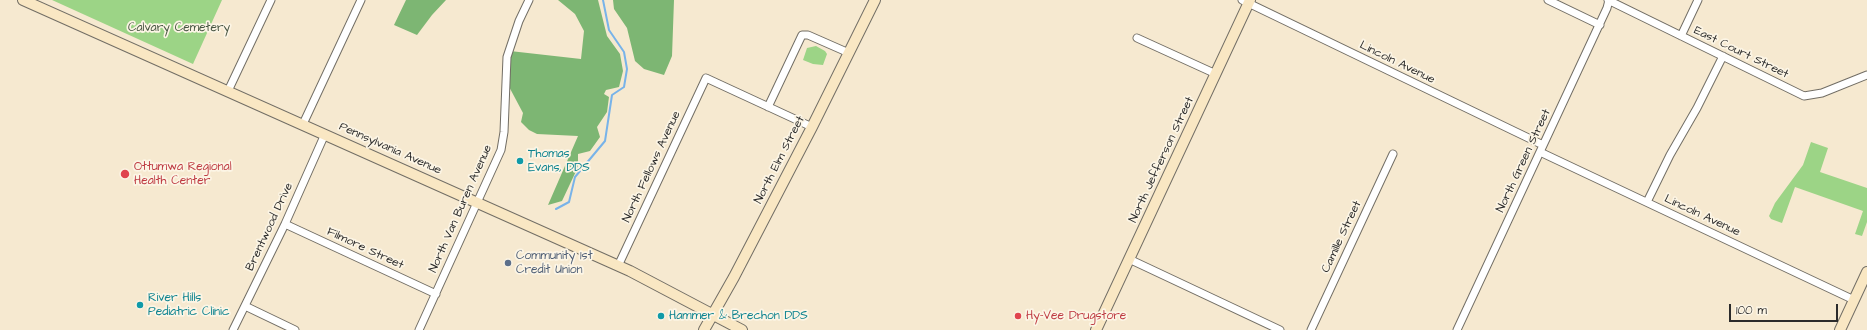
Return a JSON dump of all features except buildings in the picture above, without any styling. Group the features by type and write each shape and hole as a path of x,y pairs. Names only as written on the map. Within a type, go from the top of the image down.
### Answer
{"main road":[{"name":"Pennsylvania Avenue","path":"24,0 618,266 714,314 742,330"},
{"name":"North Elm Street","path":"704,330 714,314 812,127 875,0"},
{"name":"North Jefferson Street","path":"1096,330 1216,74 1247,1"},
{"path":"1840,330 1867,272"}],"street":[{"path":"228,91 271,0"},
{"path":"303,124 361,0"},
{"name":"North Van Buren Avenue","path":"419,330 501,150 504,132 507,57 519,21 530,0"},
{"path":"1548,0 1600,25"},
{"name":"North Green Street","path":"1458,330 1600,25 1607,8 1608,0"},
{"name":"East Court Street","path":"1608,0 1804,96 1822,93 1867,75"},
{"path":"1681,36 1698,0"},
{"name":"Lincoln Avenue","path":"1247,1 1647,202 1854,300"},
{"path":"812,127 768,107 802,35 808,35 849,54"},
{"path":"1137,38 1216,74"},
{"path":"1647,202 1670,155 1697,108 1723,56"},
{"name":"North Fellows Avenue","path":"618,266 706,78 768,107"},
{"name":"Brentwood Drive","path":"233,330 285,224 325,134"},
{"name":"Camille Street","path":"1311,330 1393,154"},
{"name":"Filmore Street","path":"285,224 436,294"},
{"path":"1130,259 1280,330"},
{"path":"245,306 295,330"}],"green space":[{"name":"Calvary Cemetery","path":"52,0 222,0 193,64"},
{"path":"406,0 446,0 432,15 417,35 394,25"},
{"path":"558,0 598,0 607,36 620,54 623,71 619,87 606,90 604,94 609,97 607,112 597,127 600,137 590,151 578,154 578,167 562,201 548,205 578,136 537,134 529,130 521,122 523,113 506,81 510,51 581,59 584,31 575,14"},
{"path":"613,0 674,0 672,56 664,75 644,69 635,61 627,28 614,9"},
{"path":"816,46 825,51 827,54 823,65 813,64 803,60 807,48"},
{"path":"1811,142 1828,148 1820,172 1867,188 1867,222 1862,236 1855,234 1863,211 1795,187 1782,223 1771,219 1769,216 1775,203 1803,165"}],"waterway":[{"path":"556,209 569,202 575,177 605,141 612,95 624,87 627,69 624,52 609,30 603,0"}],"place":[{"name":"Thomas Evans, DDS","path":"520,161"},
{"name":"Ottumwa Regional Health Center","path":"125,174"},
{"name":"Community 1st Credit Union","path":"508,263"},
{"name":"River Hills Pediatric Clinic","path":"140,305"},
{"name":"Hammer & Brechon DDS","path":"661,316"},
{"name":"Hy-Vee Drugstore","path":"1018,316"}]}
